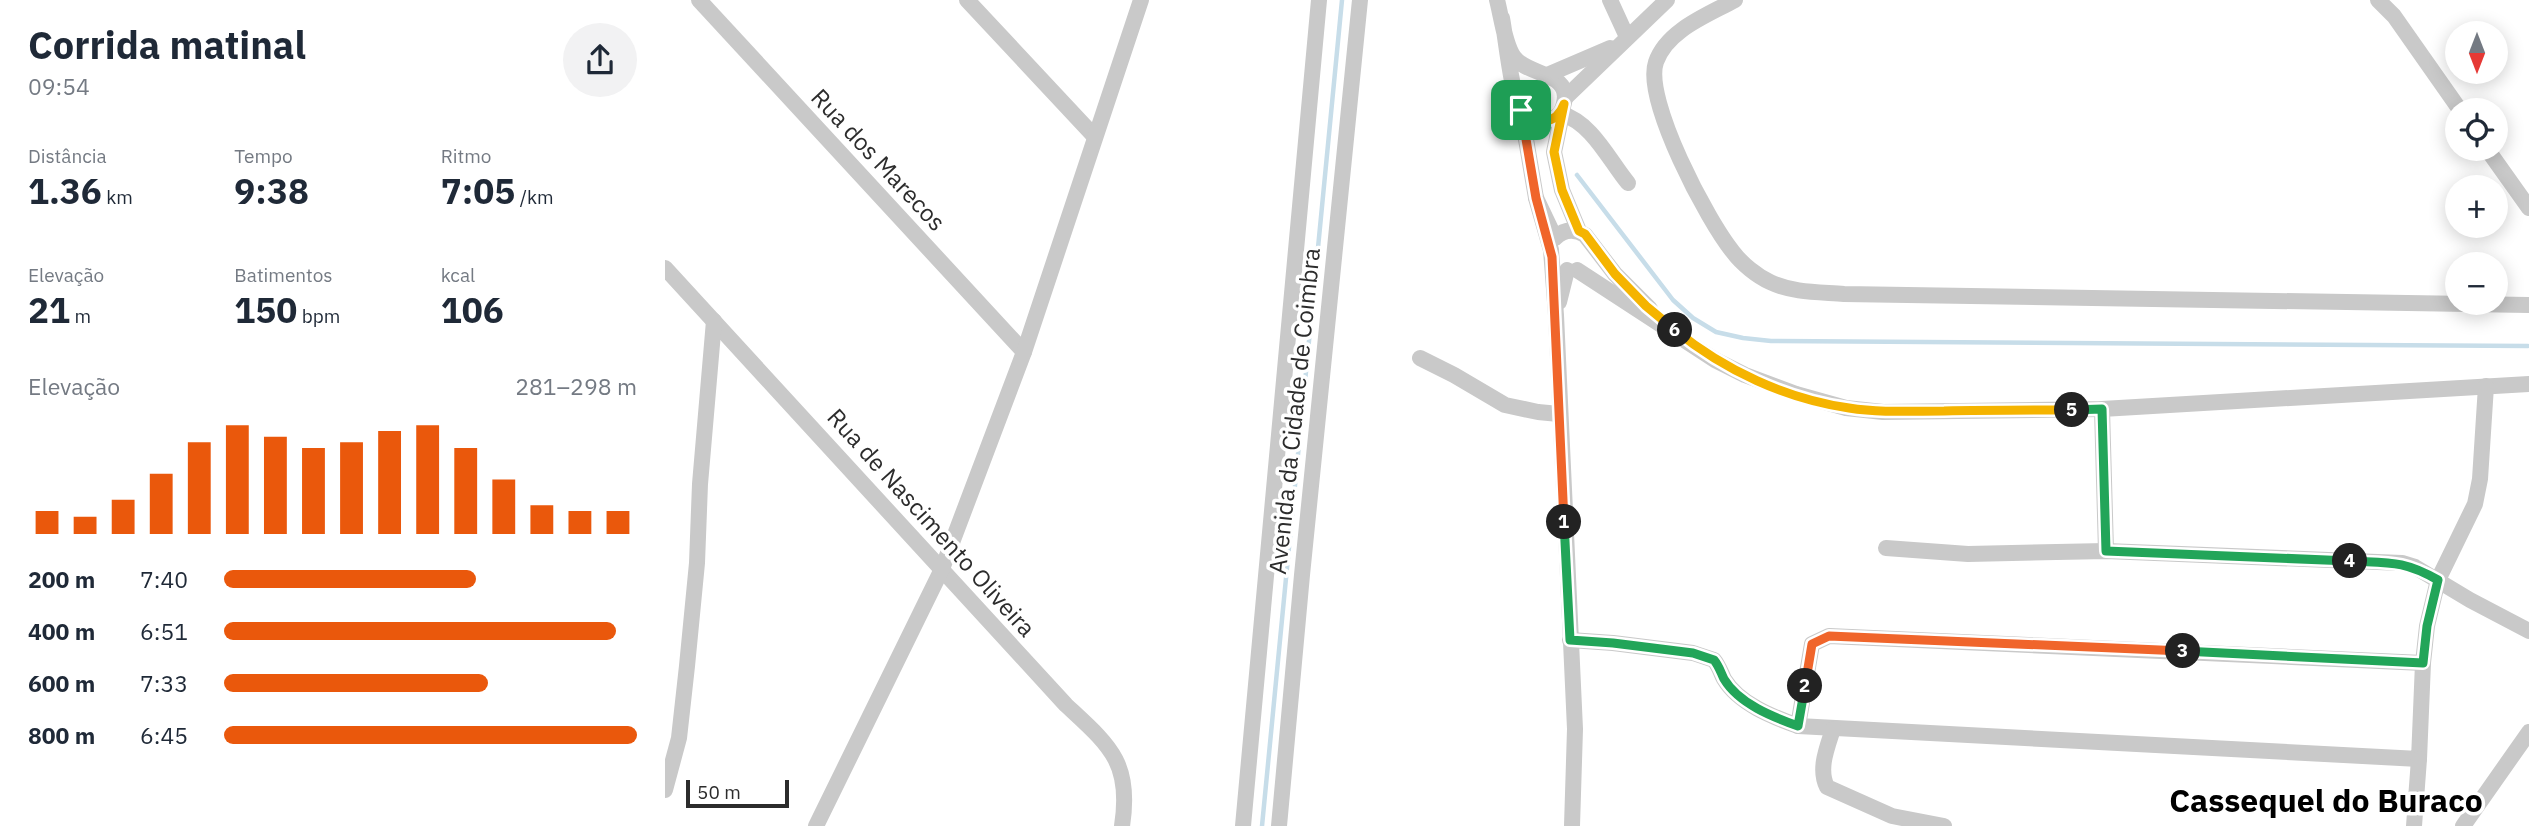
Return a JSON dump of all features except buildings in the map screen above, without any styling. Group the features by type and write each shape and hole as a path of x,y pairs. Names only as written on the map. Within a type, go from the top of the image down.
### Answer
{"street":[{"name":"Rua dos Marecos","path":"698,0 1024,352"},
{"path":"816,826 942,569 1024,352 1141,0"},
{"name":"Avenida da Cidade de Coimbra","path":"1243,826 1319,0"},
{"name":"Avenida da Cidade de Coimbra","path":"1279,826 1360,0"},
{"path":"1497,0 1512,55 1520,64 1560,82 1564,105 1571,117 1586,127 1628,183"},
{"path":"1610,0 1623,41"},
{"path":"1623,41 1525,81 1518,95 1519,106 1533,120 1548,121 1561,112 1564,105 1623,41 1667,0"},
{"path":"1735,0 1682,30 1664,48 1655,63 1655,85 1667,129 1703,207 1733,252 1750,269 1770,282 1793,290 1844,294 2529,305"},
{"path":"2378,0 2394,16 2452,98"},
{"path":"977,4 1095,137"},
{"path":"1502,18 1536,198 1552,257 1575,729 1572,826"},
{"path":"1556,315 1572,270 1588,263 1592,246 1562,190 1554,152 1564,105"},
{"path":"2496,161 2529,208"},
{"path":"1536,198 1555,238 1566,230 1584,235 1615,274 1646,306 1715,360"},
{"path":"1552,257 1560,268 1572,270 1715,360 1745,375 1796,394 1846,408 1884,411 2102,409 2529,384"},
{"name":"Rua de Nascimento Oliveira","path":"665,268 1066,705 1110,748 1117,758 1123,786 1122,826"},
{"path":"665,790 680,738 714,321"},
{"path":"1420,358 1505,405 1559,414"},
{"path":"2414,826 2427,626 2438,580 2475,504 2480,479 2486,386"},
{"path":"2102,409 2106,551"},
{"path":"1886,548 1968,554 2106,551 2402,563 2415,567 2529,631"},
{"path":"1798,726 1812,644 1829,636 2423,663"},
{"path":"1570,640 1693,653 1714,660 1725,680 1748,702 1775,718 1798,726 2419,759"},
{"path":"1833,729 1824,762 1824,781 1827,788 1892,817 1944,826"},
{"path":"2463,826 2529,732"}],"waterway":[{"path":"1262,826 1342,0"},
{"path":"1577,175 1673,300 1693,318 1716,332 1743,338 1771,341 2528,346"}],"district":[{"name":"Cassequel do Buraco","path":"2326,801"}],"route":[{"path":"1564,104 1554,152 1562,190 1579,231 1585,234 1615,274 1646,306 1715,360 1745,375 1796,394 1846,408 1884,411 2102,409 2106,551 2402,563 2415,567 2438,580 2427,626 2423,663 1829,636 1812,644 1798,726 1775,718 1748,702 1725,680 1714,660 1693,653 1570,640 1552,257 1536,198 1521,110 1533,120 1548,121 1561,112 1564,104"}]}
